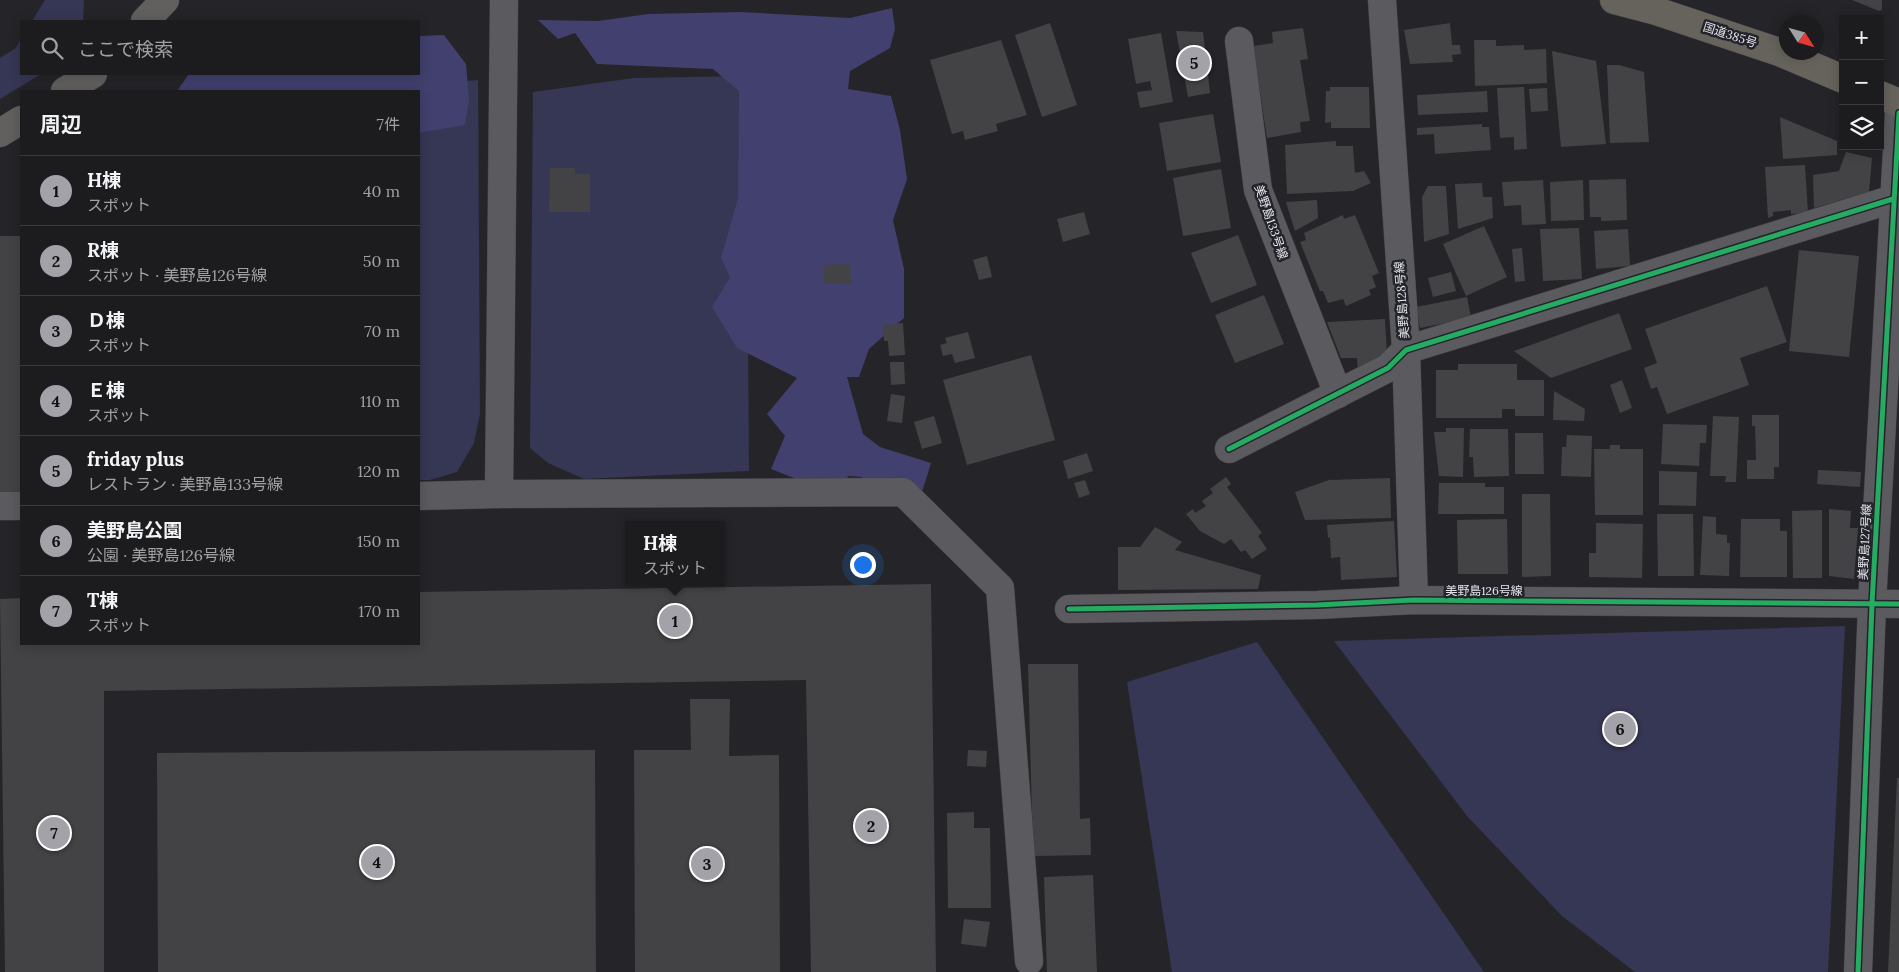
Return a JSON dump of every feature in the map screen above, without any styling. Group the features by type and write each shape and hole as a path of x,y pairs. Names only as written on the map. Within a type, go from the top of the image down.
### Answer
{"highway":[{"name":"国道385号","path":"1614,0 1656,11 1779,52 1839,77"},
{"path":"1884,97 1899,103"}],"main road":[{"path":"146,20 165,0"},
{"path":"67,90 91,75"},
{"path":"0,133 20,121"}],"street":[{"path":"499,494 504,0"},
{"name":"美野島128号線","path":"1382,0 1406,350 1414,600"},
{"name":"美野島133号線","path":"1239,41 1258,190 1338,394"},
{"name":"美野島127号線","path":"1858,972 1872,604 1899,113"},
{"path":"1229,449 1388,368 1406,350 1893,199"},
{"path":"420,496 903,492 1000,588 1029,961"},
{"path":"0,506 20,506"},
{"name":"美野島126号線","path":"1069,610 1318,605 1414,600 1899,604"}],"shaded area":[{"path":"45,0 84,0 83,20 33,20"},
{"path":"892,8 895,29 890,48 850,71 848,89 891,96 900,130 907,179 893,220 904,269 904,318 869,349 859,377 847,377 863,434 880,447 931,463 921,495 886,502 862,477 848,476 839,501 800,500 794,478 771,469 785,436 767,414 797,378 737,348 712,307 730,277 721,258 738,198 739,91 713,69 597,64 575,33 558,39 538,20 598,21 648,14 741,12 850,18"},
{"path":"444,35 466,64 469,99 465,125 420,133 420,90 178,90 188,75 420,75 420,36"},
{"path":"20,41 20,75 39,75 0,99 0,58 16,48"},
{"path":"746,76 749,471 584,479 548,463 530,448 533,92 634,78"},
{"path":"478,80 480,414 474,443 457,472 430,480 420,480 420,90 354,90"},
{"path":"1845,626 1828,972 1635,972 1562,916 1467,816 1334,641"},
{"path":"1257,642 1484,972 1172,972 1127,682"}],"building":[{"path":"1852,0 1882,0 1882,10 1879,11"},
{"path":"1050,23 1077,105 1042,117 1015,35"},
{"path":"1450,23 1452,45 1460,45 1461,54 1452,55 1453,62 1410,64 1404,30"},
{"path":"1303,28 1308,59 1300,60 1310,121 1300,122 1301,132 1267,138 1253,46 1273,43 1272,32"},
{"path":"1176,31 1203,32 1210,93 1188,97"},
{"path":"1161,33 1173,102 1140,108 1137,92 1152,90 1150,81 1136,84 1128,39"},
{"path":"1001,40 1027,115 996,124 998,131 965,140 963,131 952,134 930,60"},
{"path":"1474,40 1496,40 1496,46 1524,45 1524,50 1546,49 1547,83 1475,86"},
{"path":"1552,51 1596,61 1606,144 1561,147"},
{"path":"1607,65 1619,65 1644,72 1649,142 1610,143"},
{"path":"1330,87 1369,87 1370,128 1331,128 1331,122 1325,123 1326,91 1330,91"},
{"path":"1524,87 1527,149 1514,150 1514,137 1500,138 1497,88"},
{"path":"1547,88 1548,111 1531,112 1529,89"},
{"path":"1487,91 1488,112 1418,115 1417,95"},
{"path":"1213,114 1221,162 1167,171 1159,123"},
{"path":"1780,117 1837,141 1837,155 1783,159"},
{"path":"1482,124 1482,127 1489,127 1491,150 1435,154 1434,134 1417,135 1417,128"},
{"path":"1336,141 1336,146 1353,146 1355,173 1364,171 1371,183 1353,191 1287,194 1285,145"},
{"path":"1846,152 1872,158 1869,192 1814,208 1813,175 1839,171"},
{"path":"1805,165 1808,213 1791,214 1791,210 1773,212 1773,216 1768,218 1765,167"},
{"path":"550,168 575,168 575,174 590,174 590,212 549,212"},
{"path":"1221,169 1231,228 1183,236 1173,178"},
{"path":"1626,179 1627,220 1601,221 1601,217 1590,217 1589,180"},
{"path":"1543,180 1546,224 1522,225 1521,205 1504,206 1502,182"},
{"path":"1583,180 1584,220 1551,221 1550,182"},
{"path":"1482,183 1483,197 1492,197 1493,218 1458,229 1455,184"},
{"path":"1428,186 1446,186 1449,234 1424,242 1422,197"},
{"path":"1317,200 1318,218 1295,231 1286,202"},
{"path":"1084,212 1090,234 1063,242 1057,219"},
{"path":"1343,215 1344,219 1355,215 1379,273 1372,276 1376,287 1369,290 1371,295 1346,306 1343,299 1328,303 1323,291 1320,291 1300,242 1306,240 1304,233"},
{"path":"1484,226 1507,277 1466,296 1443,244"},
{"path":"1579,228 1582,279 1543,281 1540,229"},
{"path":"1628,229 1630,266 1596,269 1594,231"},
{"path":"1238,235 1257,285 1211,303 1191,253"},
{"path":"0,236 20,236 20,495 0,495"},
{"path":"1522,248 1525,281 1515,282 1512,249"},
{"path":"1799,250 1859,256 1849,357 1789,351"},
{"path":"987,256 992,277 979,280 973,260"},
{"path":"850,264 851,283 824,284 824,265"},
{"path":"1451,272 1456,291 1433,297 1428,278"},
{"path":"1767,286 1787,342 1740,358 1749,385 1667,414 1657,387 1651,389 1644,368 1657,363 1645,329"},
{"path":"1264,295 1284,344 1235,363 1215,315"},
{"path":"1467,297 1471,318 1420,328 1416,307"},
{"path":"1619,313 1632,349 1551,378 1514,351"},
{"path":"1385,319 1387,356 1358,374 1357,358 1341,358 1327,322"},
{"path":"903,323 905,355 889,356 888,341 884,341 883,325"},
{"path":"968,332 975,358 955,363 952,354 943,356 940,345 947,343 945,338"},
{"path":"1031,355 1055,440 967,465 943,380"},
{"path":"890,362 904,362 905,384 891,385"},
{"path":"1458,364 1517,364 1517,380 1544,380 1544,416 1515,416 1515,409 1502,409 1502,418 1436,418 1436,370 1458,370"},
{"path":"1622,380 1632,408 1620,413 1610,385"},
{"path":"1554,391 1585,409 1584,421 1553,420"},
{"path":"891,394 905,396 902,423 887,421"},
{"path":"1752,415 1779,415 1779,467 1774,467 1774,479 1747,479 1747,460 1756,460 1755,426 1752,426"},
{"path":"934,416 942,443 922,449 914,422"},
{"path":"1713,416 1739,417 1736,482 1725,482 1726,476 1710,476"},
{"path":"1663,424 1707,425 1706,443 1700,443 1699,466 1661,464"},
{"path":"1446,428 1464,428 1463,477 1439,476 1434,432 1446,432"},
{"path":"1470,429 1508,429 1509,476 1474,477 1473,457 1469,457"},
{"path":"1515,433 1543,433 1544,474 1515,474"},
{"path":"1567,435 1592,436 1591,477 1561,476 1562,447 1566,447"},
{"path":"1610,445 1620,445 1620,449 1643,449 1643,515 1595,515 1594,449 1610,449"},
{"path":"1087,453 1093,471 1068,479 1063,461"},
{"path":"1818,470 1861,472 1860,487 1817,484"},
{"path":"1659,471 1697,472 1696,506 1659,505"},
{"path":"1226,477 1231,484 1227,487 1262,533 1258,536 1267,549 1252,559 1245,550 1241,552 1231,539 1224,544 1200,531 1186,514 1193,509 1195,513 1206,506 1202,501 1213,493 1210,489"},
{"path":"1390,478 1391,518 1305,520 1295,492 1329,480"},
{"path":"1085,480 1090,494 1079,498 1074,483"},
{"path":"1439,483 1485,483 1485,487 1504,487 1504,514 1438,514"},
{"path":"1522,494 1550,494 1551,576 1522,577"},
{"path":"1829,509 1851,511 1850,528 1858,528 1854,579 1829,576"},
{"path":"1822,510 1822,578 1793,578 1792,511"},
{"path":"1657,514 1693,514 1694,576 1658,576"},
{"path":"1703,516 1716,517 1716,534 1727,535 1727,543 1730,543 1729,576 1700,575"},
{"path":"1507,519 1508,574 1458,574 1457,520"},
{"path":"1741,519 1780,519 1780,531 1787,531 1787,577 1740,577"},
{"path":"1394,521 1397,577 1341,580 1340,557 1331,558 1330,537 1328,538 1327,525"},
{"path":"1596,523 1643,524 1642,578 1589,577 1589,553 1596,553"},
{"path":"1155,527 1182,542 1175,550 1261,575 1258,589 1118,590 1118,547 1140,547"},
{"path":"931,584 936,972 811,972 806,680 104,691 104,972 5,972 0,599 20,598 20,645 420,645 420,592"},
{"path":"1028,664 1078,664 1080,819 1090,818 1091,855 1033,856"},
{"path":"690,699 730,699 729,756 779,755 780,972 635,972 634,750 691,750"},
{"path":"595,750 596,972 158,972 157,753"},
{"path":"968,750 987,751 986,767 967,766"},
{"path":"1897,778 1899,778 1899,972 1888,972"},
{"path":"974,812 974,828 990,828 991,908 948,908 947,813"},
{"path":"1093,875 1097,972 1047,972 1044,877"},
{"path":"964,919 990,922 986,947 961,944"}],"cycle path":[{"path":"1858,972 1872,604 1899,113"},
{"path":"1229,449 1388,368 1406,350 1893,199"},
{"path":"1069,609 1317,605 1414,600 1899,604"}],"place":[{"name":"friday plus","path":"1194,63"},
{"name":"H棟","path":"675,621"},
{"name":"美野島公園","path":"1620,729"},
{"name":"R棟","path":"871,826"},
{"name":"T棟","path":"54,833"},
{"name":"Ｅ棟","path":"377,862"},
{"name":"Ｄ棟","path":"707,864"}]}
